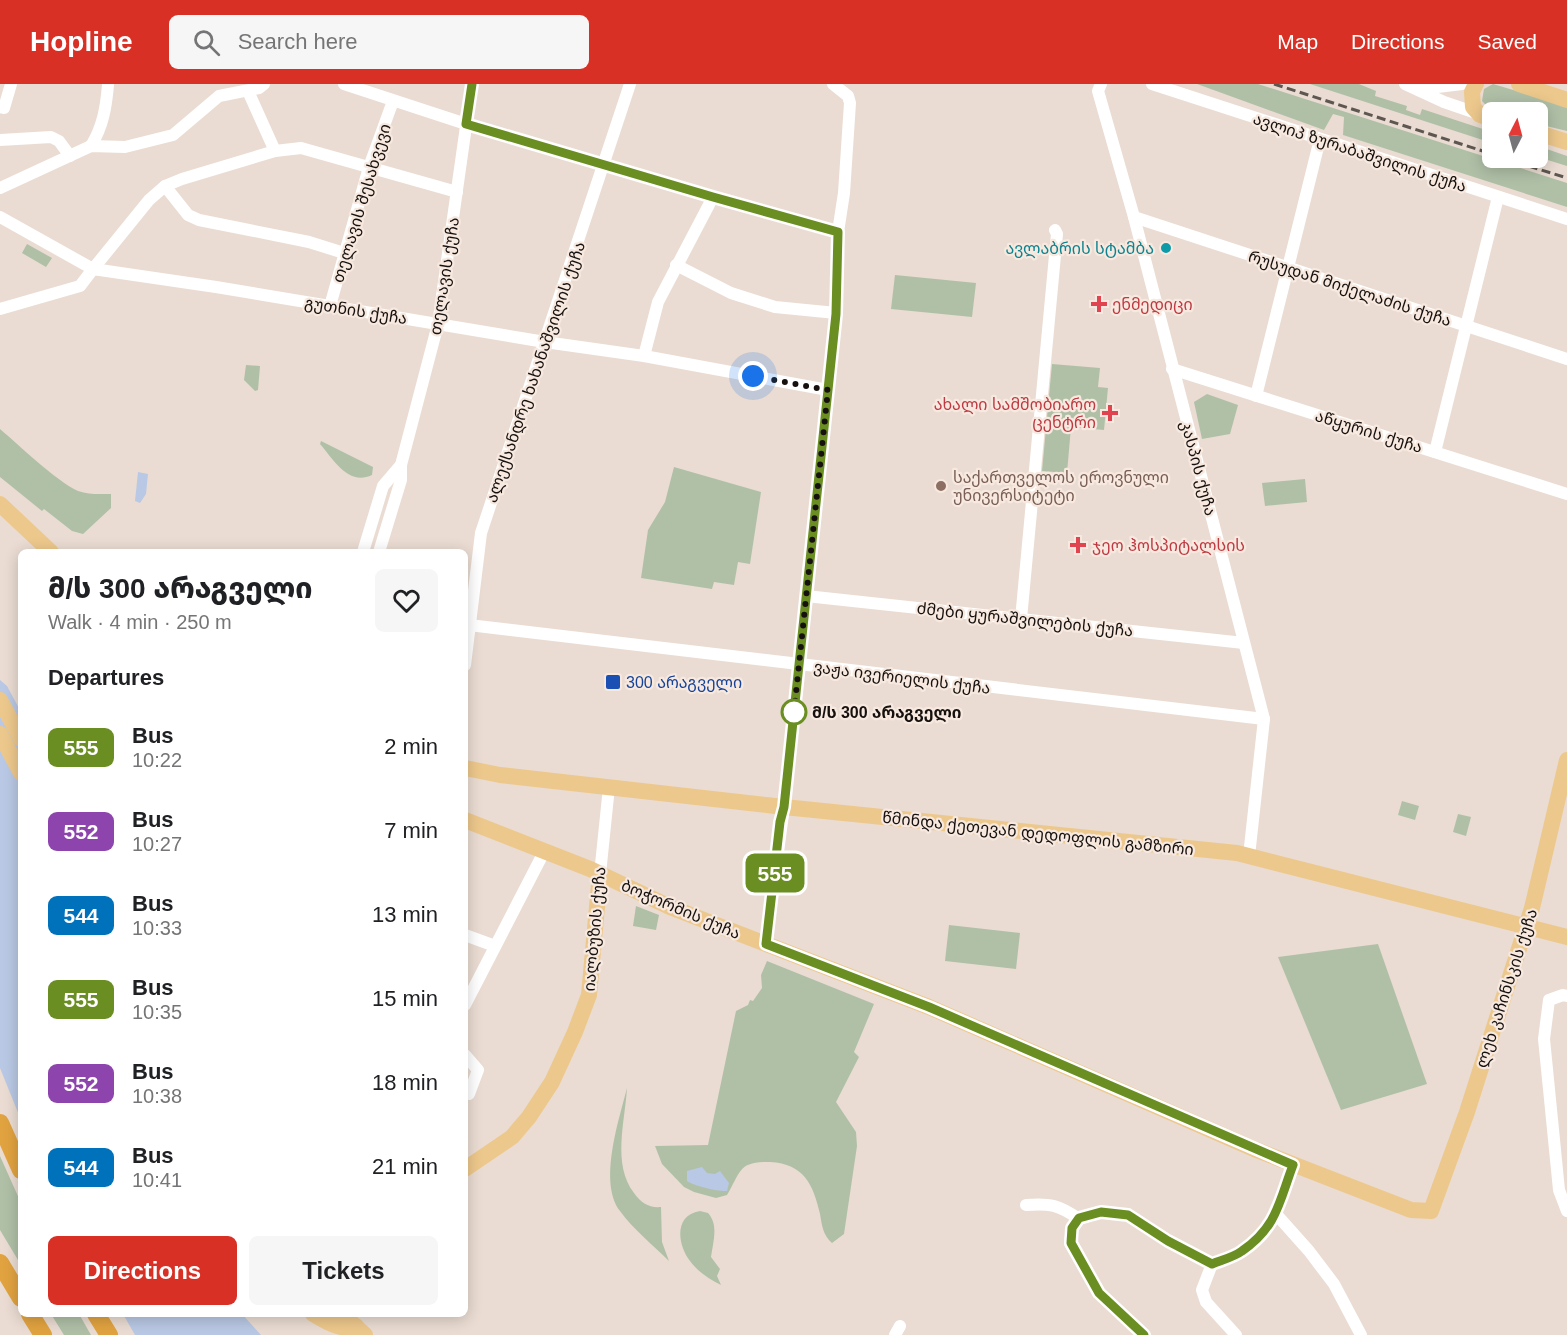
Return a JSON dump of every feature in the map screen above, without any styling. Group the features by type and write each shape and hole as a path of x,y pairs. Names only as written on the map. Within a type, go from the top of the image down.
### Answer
{"highway":[{"path":"0,1123 18,1163"},
{"path":"0,1263 18,1293"},
{"path":"32,1317 43,1335"},
{"path":"98,1317 109,1335"}],"main road":[{"path":"1476,84 1471,102 1475,111 1482,115"},
{"path":"1519,84 1567,100"},
{"path":"1548,136 1567,142"},
{"path":"0,504 48,549"},
{"path":"0,700 18,733"},
{"path":"0,734 18,767"},
{"name":"ლეხ კაჩინსკის ქუჩა","path":"1431,1212 1467,1112 1532,908 1562,804 1567,760"},
{"name":"წმინდა ქეთევან დედოფლის გამზირი","path":"468,769 500,775 784,807 1249,856 1567,938"},
{"name":"წმინდა ქეთევან დედოფლის გამზირი","path":"468,776 500,775"},
{"name":"ბოჭორმის ქუჩა","path":"468,821 545,850 670,907 929,1007 1293,1165 1411,1210 1431,1212"},
{"name":"იალბუზის ქუჩა","path":"468,1168 512,1137 529,1118 552,1082 575,1032 589,996 600,874"},
{"path":"312,1317 324,1335"},
{"path":"317,1317 337,1326 360,1328"},
{"path":"346,1317 360,1328"}],"street":[{"path":"2,108 10,84"},
{"path":"100,84 114,84"},
{"path":"0,188 91,146 125,147 173,135 219,96 248,91 264,84"},
{"path":"345,84 358,86 393,101 466,124 838,232"},
{"name":"თელავის ქუჩა","path":"380,549 401,480 401,465 438,324 472,84"},
{"name":"ალექსანდრე ხახანაშვილის ქუჩა","path":"468,635 481,533 630,84"},
{"path":"766,944 780,822 784,807 836,314 838,232 844,193 850,103 848,96 833,84"},
{"name":"კასპის ქუჩა","path":"1101,84 1098,91 1134,217 1264,719 1249,856"},
{"name":"ავლიპ ზურაბაშვილის ქუჩა","path":"1152,84 1567,219"},
{"path":"1405,84 1444,102 1482,116"},
{"path":"1420,89 1462,84"},
{"path":"91,146 99,133 105,114 108,85"},
{"path":"248,91 274,151"},
{"name":"თელავის შესახვევი","path":"330,306 369,167 393,101"},
{"path":"0,140 51,137 59,141 70,156"},
{"path":"1256,396 1320,138"},
{"path":"0,309 80,286 149,200 165,186 274,151 301,148 457,192"},
{"path":"165,186 188,215 199,220 309,242 344,253"},
{"path":"644,356 658,302 713,197"},
{"path":"1435,452 1497,197"},
{"path":"0,217 93,269"},
{"name":"რუსუდან მიქელაძის ქუჩა","path":"1134,217 1567,359"},
{"path":"1021,619 1057,234 1055,230"},
{"path":"676,265 731,293 775,307 836,314"},
{"name":"გუთნის ქუჩა","path":"93,269 644,356 828,390"},
{"name":"აწყურის ქუჩა","path":"1172,369 1567,494"},
{"name":"თელავის ქუჩა","path":"364,549 383,486 401,465"},
{"name":"ძმები ყურაშვილების ქუჩა","path":"806,596 1244,643"},
{"name":"ვაჟა ივერიელის ქუჩა","path":"469,625 1264,719"},
{"name":"იალბუზის ქუჩა","path":"600,874 609,787"},
{"path":"468,997 545,850"},
{"path":"468,937 495,946"},
{"path":"1567,996 1563,995 1549,1000 1544,1039 1559,1190 1567,1211"},
{"path":"468,1058 478,1070 469,1094"},
{"path":"1236,1335 1206,1302 1202,1290 1212,1264 1241,1252 1269,1228 1293,1165"},
{"path":"1026,1205 1046,1203 1064,1208 1079,1218"},
{"path":"1144,1335 1099,1293 1071,1243 1072,1228 1079,1218 1101,1212 1128,1215 1168,1241 1212,1264"},
{"path":"1276,1214 1310,1251 1334,1284 1361,1335"},
{"path":"895,1335 900,1326 903,1335"}],"green space":[{"path":"1197,84 1258,84 1482,156 1482,168 1520,168 1567,183 1567,207 1343,135 1344,117 1333,114 1324,130"},
{"path":"1310,84 1359,84 1376,91 1375,96 1407,106 1406,110 1420,115 1422,109 1482,129 1482,140"},
{"path":"1493,84 1567,106 1567,131 1548,126 1548,102 1483,102 1484,89"},
{"path":"1548,149 1567,156 1567,166 1548,160"},
{"path":"27,244 52,258 46,267 22,253"},
{"path":"895,275 976,283 972,317 891,309"},
{"path":"1052,364 1100,368 1098,387 1108,388 1104,430 1071,427 1067,473 1042,471"},
{"path":"246,365 260,366 258,390 255,391 244,380"},
{"path":"1207,394 1238,405 1230,434 1202,439 1194,402"},
{"path":"0,429 48,471 69,486 86,493 111,494 111,508 83,534 72,531 44,509 42,511 0,477"},
{"path":"321,441 373,467 372,475 356,477 342,470 320,444"},
{"path":"674,467 761,492 750,564 738,562 734,585 714,582 712,589 641,578 648,530 665,502"},
{"path":"1305,479 1307,502 1265,506 1262,483"},
{"path":"1402,801 1419,806 1415,820 1398,815"},
{"path":"1458,814 1471,817 1466,836 1453,832"},
{"path":"636,906 659,915 656,930 633,926"},
{"path":"949,925 1020,933 1016,969 945,961"},
{"path":"1378,944 1427,1084 1341,1110 1278,957"},
{"path":"767,961 874,1004 854,1052 859,1057 836,1102 856,1132 857,1146 844,1234 832,1243 823,1230 810,1185 799,1171 770,1162 752,1164 746,1166 738,1174 727,1195 716,1198 684,1187 662,1164 655,1146 708,1145 736,1011 748,1005 750,1000 753,1001 762,988 761,975"},
{"path":"627,1088 622,1142 623,1169 627,1182 639,1200 649,1206 661,1207 662,1242 669,1261 631,1224 614,1199 610,1168 615,1133"},
{"path":"0,1156 18,1196 18,1260 0,1230"},
{"path":"700,1211 708,1213 713,1223 711,1257 720,1269 717,1276 721,1285 697,1269 682,1247 680,1231 682,1224 686,1218"},
{"path":"53,1317 81,1317 91,1335 64,1335"}],"water":[{"path":"138,472 148,474 146,494 140,503 135,501"},
{"path":"0,680 7,686 18,706 18,1113 0,1068"},
{"path":"702,1167 707,1173 715,1174 720,1171 729,1183 727,1191 695,1185 687,1181 687,1171"},
{"path":"125,1317 245,1317 261,1335 135,1335"}],"railway":[{"path":"1274,84 1482,151"},
{"path":"1535,168 1567,178"}],"bus line":[{"name":"555","path":"472,84 466,124 838,232 836,314 784,807 780,822 766,944 929,1007 1293,1165 1269,1228 1241,1252 1212,1264 1168,1241 1128,1215 1101,1212 1079,1218 1072,1228 1071,1243 1099,1293 1144,1335"}],"place":[{"name":"ავლაბრის სტამბა","path":"1166,248"},
{"name":"ენმედიცი","path":"1099,304"},
{"name":"ახალი სამშობიარო ცენტრი","path":"1110,413"},
{"name":"საქართველოს ეროვნული უნივერსიტეტი","path":"941,486"},
{"name":"ჯეო ჰოსპიტალსის","path":"1078,545"},
{"name":"300 არაგველი","path":"613,682"},
{"name":"მ/ს 300 არაგველი","path":"794,712"}],"route":[{"path":"753,376 828,390 794,712"}]}
